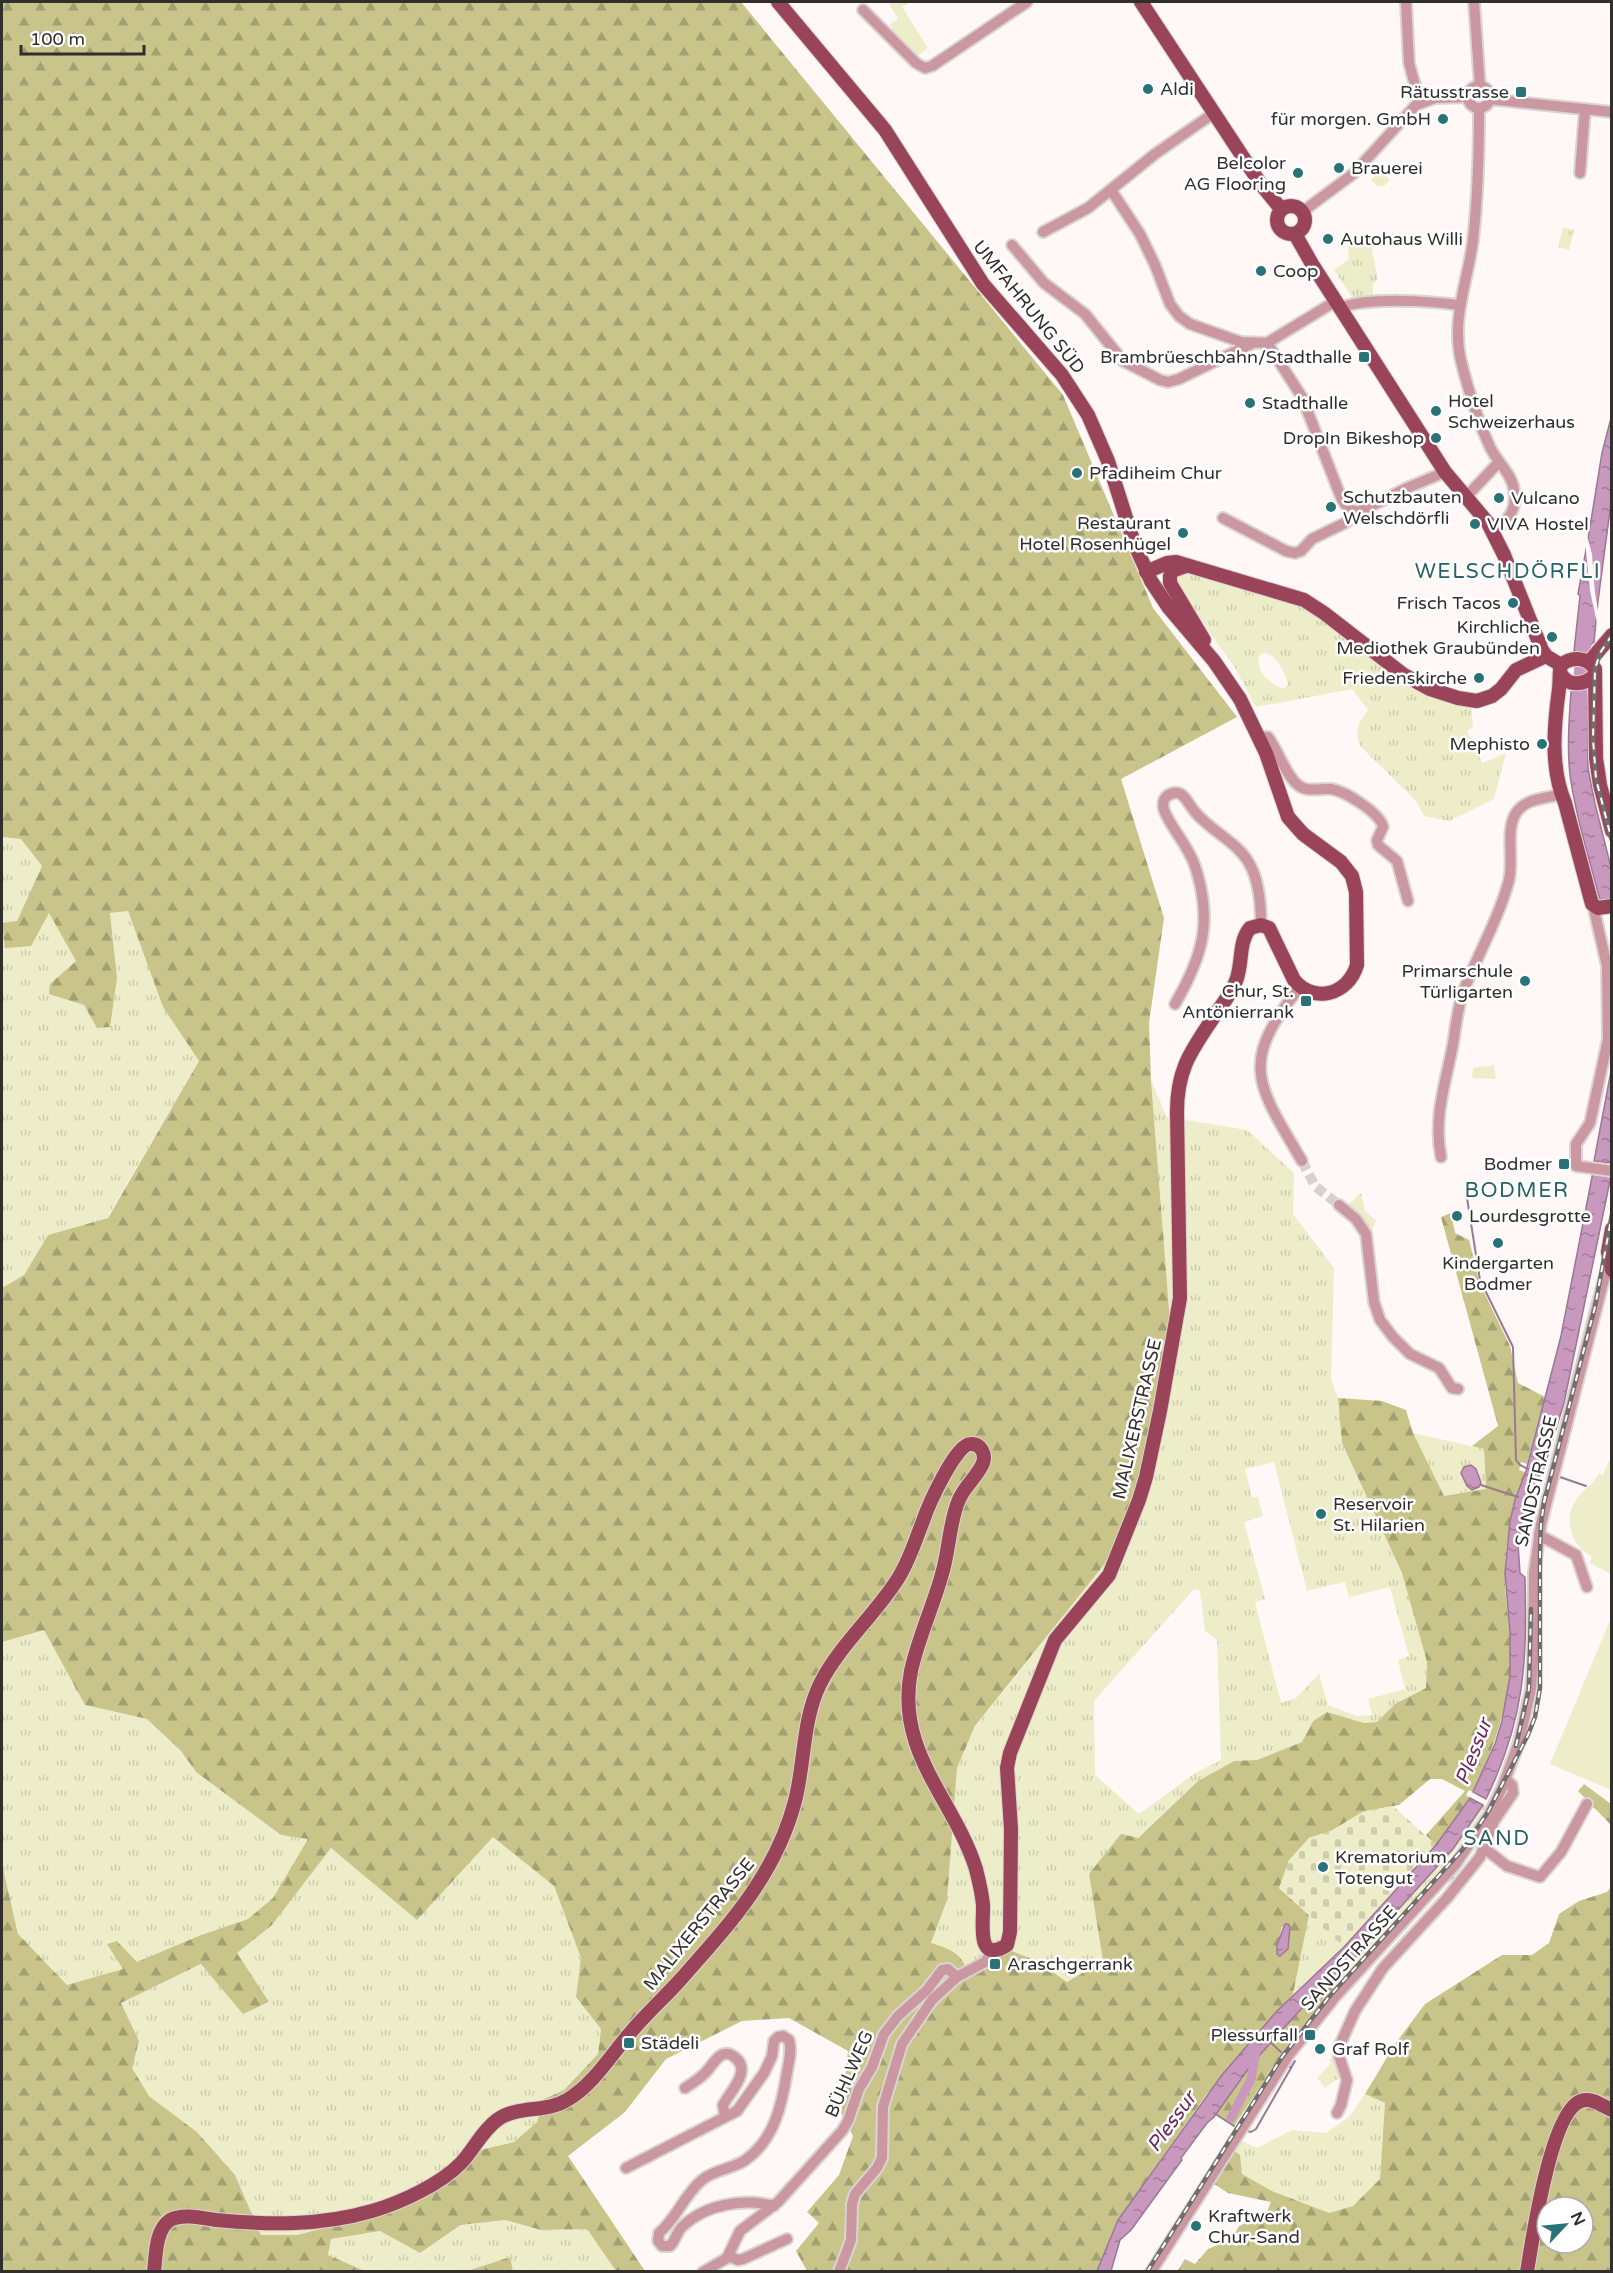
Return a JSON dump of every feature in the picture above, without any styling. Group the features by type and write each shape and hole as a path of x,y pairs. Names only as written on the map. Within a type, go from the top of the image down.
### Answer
{"main road":[{"name":"UMFAHRUNG SÜD","path":"778,2 885,130 983,284 1075,393 1102,444 1134,543 1146,572"},
{"path":"1141,2 1260,183 1281,209"},
{"path":"1292,206 1302,212 1304,224 1296,234 1286,234 1278,227 1276,218 1281,209 1292,206"},
{"path":"1296,234 1445,472 1483,515 1499,544 1540,648 1546,656 1566,670 1591,668"},
{"path":"1261,925 1272,931 1289,973 1300,987 1313,994 1329,994 1342,988 1353,976 1358,960 1356,888 1352,876 1344,865 1299,831 1288,817 1259,737 1240,699 1214,661 1169,608 1146,572 1171,562 1304,600 1324,612 1404,675 1430,689 1458,698 1477,701 1492,696 1501,689 1516,670 1546,656"},
{"path":"1186,566 1172,572 1171,586 1214,661"},
{"path":"1611,635 1591,668 1596,758 1611,831"},
{"path":"1566,670 1591,668"},
{"path":"1566,670 1555,734 1557,771 1561,794 1602,906"},
{"name":"MALIXERSTRASSE","path":"154,2271 156,2247 162,2229 169,2221 181,2217 293,2225 380,2208 428,2186 449,2173 462,2162 491,2124 500,2118 512,2113 557,2105 570,2099 585,2086 633,2029 697,1960 767,1871 793,1808 800,1782 807,1720 821,1681 897,1580 906,1565 931,1501 955,1456 963,1446 973,1444 980,1447 984,1462 964,1489 956,1507 943,1574 912,1664 908,1710 913,1739 920,1759 960,1832 973,1862 982,1898 983,1940 987,1947 993,1950 1004,1948 1009,1937 1011,1829 1007,1768 1010,1753 1055,1640 1109,1575 1139,1500 1149,1466 1180,1298 1176,1112 1179,1080 1188,1056 1235,984 1245,934 1253,927 1261,925"},
{"path":"1611,1229 1608,1252 1611,1268"},
{"path":"1527,2271 1545,2176 1569,2111 1579,2102 1586,2100 1611,2110"}],"street":[{"path":"863,10 916,63 925,68 932,66 1027,2"},
{"path":"1406,2 1408,63 1420,103"},
{"path":"1473,2 1480,87"},
{"path":"1480,87 1487,91 1490,99 1486,105 1479,108 1471,105 1468,97 1472,89 1480,87"},
{"path":"1302,212 1353,174 1408,113 1420,103 1435,98 1468,97"},
{"path":"1490,99 1611,112"},
{"path":"1479,108 1474,227 1459,305 1457,330 1462,363 1486,436 1499,462 1508,473 1515,492 1511,513 1499,526"},
{"path":"1580,173 1585,109"},
{"path":"1043,232 1085,211 1155,154 1214,113"},
{"path":"1111,190 1140,234 1168,300 1176,313 1194,326 1251,344 1267,343 1338,304 1403,301 1459,305"},
{"path":"1012,245 1044,283 1085,314 1120,358 1160,380 1168,382 1179,379 1251,344"},
{"path":"1267,343 1302,397 1339,494 1347,507 1355,512"},
{"path":"1467,496 1499,462"},
{"path":"1223,518 1286,551 1295,553 1303,550 1313,538 1347,522 1355,512 1445,472"},
{"path":"1259,737 1268,737 1300,786 1309,790 1331,789 1346,793 1380,819 1383,827 1377,840 1378,845 1397,861 1408,901"},
{"path":"1175,1004 1199,957 1203,941 1204,918 1198,878 1192,858 1163,808 1164,799 1169,795 1175,793 1182,795 1201,819 1246,859 1255,878 1261,925"},
{"path":"1441,1157 1438,1140 1439,1114 1458,1011 1463,992 1509,879 1513,819 1521,806 1561,794"},
{"path":"1602,906 1608,966 1608,1039 1590,1123 1576,1144 1576,1166 1611,1171"},
{"path":"1300,987 1267,1035 1261,1052 1260,1070 1266,1098 1302,1161"},
{"path":"1339,1204 1356,1219 1366,1234 1374,1302 1380,1320 1405,1350 1415,1358 1440,1368 1452,1388 1458,1389"},
{"name":"SANDSTRASSE","path":"1151,2271 1288,2055 1346,1985 1455,1866 1489,1815 1506,1780 1523,1729 1531,1689 1534,1573 1539,1535 1604,1279 1611,1268"},
{"path":"1539,1535 1574,1553 1580,1563 1587,1587"},
{"path":"1337,2113 1347,2080 1339,2053 1340,2044 1358,2005 1383,1968 1448,1898 1477,1862 1494,1821 1513,1792 1512,1785 1506,1780"},
{"path":"1484,1848 1508,1866 1540,1877 1559,1855 1587,1804"},
{"path":"839,2271 851,2240 852,2204 855,2194 877,2168 882,2158 883,2107 906,2037 926,2008 957,1977 985,1962 993,1950"},
{"name":"BÜHLWEG","path":"703,2271 728,2256 740,2232 774,2206 845,2127 859,2089 872,2067 879,2043 891,2025 927,1990 942,1970 948,1969 957,1977"},
{"path":"626,2168 738,2109 762,2076 772,2056 776,2038 780,2036 788,2038 791,2049 785,2085 778,2116 772,2129 764,2141 745,2160 709,2176 694,2188 669,2225 659,2233 658,2243 664,2247 670,2246 684,2225 711,2210 738,2203 774,2206"},
{"path":"685,2088 703,2075 721,2056 727,2054 734,2056 740,2062 742,2072 723,2105 724,2117"},
{"name":"BÜHLWEG","path":"728,2256 743,2259 787,2239"}],"green space":[{"path":"2,2 741,2 1063,395 1153,608 1237,717 1121,779 1164,918 1149,1023 1151,1080 1170,1322 1157,1409 1137,1485 1107,1561 975,1726 957,1768 947,1900 931,1943 949,1949 958,1955 967,1971 1004,1948 1037,1961 1067,1982 1103,1961 1089,1874 1121,1834 1138,1838 1198,1781 1234,1761 1257,1760 1302,1742 1313,1721 1327,1712 1364,1723 1377,1722 1395,1704 1426,1688 1427,1662 1402,1573 1342,1443 1338,1398 1382,1401 1406,1410 1413,1433 1444,1496 1486,1489 1484,1449 1472,1446 1498,1426 1441,1217 1451,1213 1455,1233 1469,1240 1480,1284 1510,1346 1518,1383 1545,1397 1527,1464 1521,1462 1519,1470 1525,1472 1507,1540 1505,1583 1511,1661 1507,1695 1499,1728 1487,1760 1473,1792 1469,1790 1466,1795 1470,1798 1469,1801 1436,1845 1426,1835 1465,1791 1442,1779 1430,1779 1399,1805 1366,1811 1331,1831 1309,1838 1279,1888 1309,1915 1293,1994 1206,2095 1118,2220 1097,2271 807,2271 796,2251 819,2223 807,2212 839,2175 853,2136 841,2113 848,2051 789,2018 742,2021 666,2059 625,2112 568,2156 645,2271 616,2271 587,2229 541,2230 505,2220 461,2225 420,2253 380,2231 331,2239 328,2255 365,2271 2,2271 2,1864 18,1934 67,1985 123,1969 107,1944 117,1941 137,1962 201,1935 248,1919 273,1898 308,1839 281,1835 196,1772 181,1751 147,1719 85,1705 44,1630 2,1642 2,1288 24,1275 48,1235 108,1218 199,1061 163,1007 128,911 110,913 117,978 110,1027 97,1028 84,1005 49,994 50,984 76,961 49,913 31,946 5,948 2,923 17,921 42,866 21,839 2,837","holes":["493,1837 554,1886 581,1958 576,1997 601,2029 598,2054 564,2090 544,2099 537,2122 514,2142 480,2150 458,2173 361,2218 297,2235 261,2235 235,2175 197,2132 149,2096 132,2068 139,2041 121,2003 201,1964 243,2014 269,2002 237,1953 272,1925 331,1848 417,1920","1288,1924 1288,1949 1281,1956 1278,1942 1282,1927"]},
{"path":"911,2 902,7 928,48 916,57 899,41 890,24 898,19 889,4"},
{"path":"1381,170 1390,180 1384,186 1377,186 1371,180"},
{"path":"1563,227 1574,230 1569,250 1558,247"},
{"path":"1368,232 1378,279 1373,284 1373,298 1354,300 1334,270 1349,259 1348,247"},
{"path":"1177,568 1285,593 1395,668 1471,701 1473,727 1467,731 1482,763 1506,753 1494,799 1449,821 1424,816 1417,802 1360,746 1357,736 1358,727 1368,710 1352,689 1256,707 1235,668 1181,592 1177,579 1171,574","holes":["1261,654 1271,655 1285,675 1288,684 1284,689 1270,681 1263,674 1259,665 1258,659"]},
{"path":"1364,731 1379,732 1388,737 1389,751 1366,751"},
{"path":"2,837 21,839 42,866 5,948 49,912 76,961 50,984 84,1005 97,1028 117,978 110,913 128,911 163,1007 199,1061 107,1218 48,1235 24,1275 2,1288"},
{"path":"1494,1065 1496,1079 1472,1078 1473,1068"},
{"path":"1151,1080 1167,1117 1247,1130 1294,1173 1293,1214 1334,1268 1331,1380 1338,1398 1342,1443 1402,1573 1427,1662 1426,1688 1395,1704 1377,1722 1364,1723 1327,1712 1313,1721 1302,1742 1257,1760 1234,1761 1198,1781 1137,1838 1089,1874 1103,1961 1067,1982 1037,1961 967,1971 931,1943 947,1899 957,1768 975,1727 1107,1561 1170,1322","holes":["1274,1462 1307,1591 1345,1582 1349,1597 1390,1587 1409,1656 1398,1660 1405,1689 1368,1699 1372,1715 1357,1716 1328,1705 1319,1674 1296,1698 1281,1703 1255,1602 1265,1599 1244,1522 1263,1516 1258,1497 1252,1497 1245,1469","1194,1589 1200,1591 1205,1631 1217,1640 1221,1760 1195,1773 1139,1814 1095,1775 1094,1701"]},
{"path":"1361,1193 1365,1211 1376,1221 1369,1238 1346,1207"},
{"path":"1413,1433 1484,1449 1486,1489 1443,1496"},
{"path":"1611,1457 1612,1574 1590,1563 1592,1557 1578,1546 1570,1522 1570,1514 1578,1497 1599,1473 1603,1475"},
{"path":"1611,1618 1611,1790 1550,1764"},
{"path":"44,1629 85,1705 147,1719 181,1751 196,1772 281,1835 309,1838 273,1898 248,1919 201,1935 137,1963 117,1941 107,1944 124,1969 67,1985 18,1934 2,1864 2,1642"},
{"path":"1584,1784 1611,1804 1611,1825 1578,1791"},
{"path":"1483,1805 1486,1806 1445,1863 1446,1865 1335,1988 1329,1982 1349,1964 1453,1850"},
{"path":"1393,1806 1436,1845 1344,1947 1279,1888 1289,1860 1309,1838 1331,1831 1362,1812"},
{"path":"493,1837 554,1886 581,1958 576,1997 601,2029 598,2054 564,2090 544,2099 537,2122 514,2142 480,2150 458,2173 361,2218 297,2235 261,2235 235,2175 197,2132 149,2096 131,2068 139,2041 121,2003 202,1964 243,2013 269,2003 237,1953 272,1925 331,1848 417,1920"},
{"path":"1611,1887 1611,2271 1177,2272 1185,2259 1195,2264 1208,2249 1232,2239 1239,2226 1266,2214 1271,2202 1228,2193 1208,2180 1229,2147 1240,2155 1242,2174 1272,2191 1329,2213 1353,2206 1380,2179 1385,2103 1365,2094 1395,2044 1425,2004 1502,1955 1532,1955 1549,1943 1559,1914 1579,1901 1607,1892"},
{"path":"1309,1915 1344,1947 1293,1994"},
{"path":"1329,1982 1335,1988 1291,2041 1234,2126 1216,2114 1269,2045"},
{"path":"1339,2050 1346,2073 1325,2088 1317,2078"},
{"path":"1365,2094 1385,2103 1380,2179 1353,2206 1329,2213 1272,2191 1242,2174 1240,2155 1229,2147 1235,2138 1257,2148 1292,2130 1326,2133 1350,2116"},
{"path":"505,2220 541,2230 587,2229 616,2271 513,2271 510,2257 467,2271 365,2271 328,2255 331,2239 380,2231 420,2253 462,2225"},
{"path":"510,2257 513,2271 467,2271"}],"water":[{"path":"1611,418 1611,503 1594,642 1586,648 1574,651 1580,596 1578,594 1602,453"},
{"path":"1571,692 1588,693 1588,768 1611,867 1611,899 1600,900 1573,791 1569,754"},
{"path":"1611,1071 1611,1163 1594,1161"},
{"path":"1593,1172 1611,1176 1564,1403 1544,1468 1525,1502 1518,1544 1520,1573 1525,1577 1525,1637 1521,1690 1509,1743 1486,1799 1473,1792 1495,1744 1502,1721 1510,1676 1510,1632 1505,1573 1510,1521 1526,1471 1561,1336"},
{"path":"1471,1465 1476,1469 1481,1483 1479,1487 1472,1490 1467,1486 1461,1473 1464,1467"},
{"path":"1470,1798 1483,1805 1453,1849 1349,1964 1304,2006 1251,2065 1181,2158 1182,2160 1131,2230 1120,2240 1111,2271 1097,2271 1118,2220 1222,2075 1277,2011 1344,1947 1436,1845"},
{"path":"1285,1924 1290,1927 1288,1949 1280,1956 1277,1954 1277,1945"}],"pier":[{"path":"1586,532 1592,554 1599,617 1597,623 1590,591"}],"waterway":[{"name":"Plessur","path":"1578,713 1585,630"},
{"path":"1467,1198 1480,1280 1513,1347 1516,1460 1528,1469"},
{"path":"1557,1476 1586,1486"},
{"path":"1481,1485 1518,1497"},
{"path":"1445,1884 1453,1877"},
{"path":"1269,2041 1282,2053"},
{"path":"1231,2118 1251,2079 1256,2051"},
{"path":"1290,2059 1291,2068"},
{"path":"1244,2130 1251,2132 1256,2129 1295,2061"},
{"path":"1214,2113 1234,2126"}],"tunnel":[{"path":"1302,1161 1315,1186 1339,1205"}],"railway":[{"path":"1612,635 1600,653 1595,669 1593,739 1596,779 1612,841"},
{"path":"1544,1503 1595,1307 1612,1214"},
{"path":"1147,2272 1282,2057 1328,1998 1463,1849 1488,1812 1528,1735 1535,1717 1540,1688 1540,1548 1545,1496"},
{"path":"1516,1746 1529,1689 1531,1609"}],"place":[{"name":"Aldi","path":"1148,89"},
{"name":"Rätusstrasse","path":"1521,92"},
{"name":"für morgen. GmbH","path":"1443,119"},
{"name":"Brauerei","path":"1339,168"},
{"name":"Belcolor AG Flooring","path":"1298,173"},
{"name":"Autohaus Willi","path":"1328,239"},
{"name":"Coop","path":"1261,271"},
{"name":"Brambrüeschbahn/Stadthalle","path":"1364,357"},
{"name":"Stadthalle","path":"1250,403"},
{"name":"Hotel Schweizerhaus","path":"1436,411"},
{"name":"DropIn Bikeshop","path":"1436,438"},
{"name":"Pfadiheim Chur","path":"1077,473"},
{"name":"Vulcano","path":"1499,498"},
{"name":"Schutzbauten Welschdörfli","path":"1331,507"},
{"name":"VIVA Hostel","path":"1475,524"},
{"name":"Restaurant Hotel Rosenhügel","path":"1183,533"},
{"name":"Frisch Tacos","path":"1513,603"},
{"name":"Kirchliche Mediothek Graubünden","path":"1552,637"},
{"name":"Friedenskirche","path":"1479,678"},
{"name":"Mephisto","path":"1542,744"},
{"name":"Primarschule Türligarten","path":"1525,981"},
{"name":"Chur, St. Antönierrank","path":"1306,1001"},
{"name":"Bodmer","path":"1564,1164"},
{"name":"Lourdesgrotte","path":"1457,1216"},
{"name":"Kindergarten Bodmer","path":"1498,1243"},
{"name":"Reservoir St. Hilarien","path":"1321,1514"},
{"name":"Krematorium Totengut","path":"1323,1867"},
{"name":"Araschgerrank","path":"995,1964"},
{"name":"Plessurfall","path":"1310,2035"},
{"name":"Städeli","path":"629,2043"},
{"name":"Graf Rolf","path":"1320,2049"},
{"name":"Kraftwerk Chur-Sand","path":"1196,2226"}],"district":[{"name":"WELSCHDÖRFLI","path":"1508,571"},
{"name":"BODMER","path":"1517,1190"},
{"name":"SAND","path":"1497,1838"}]}
